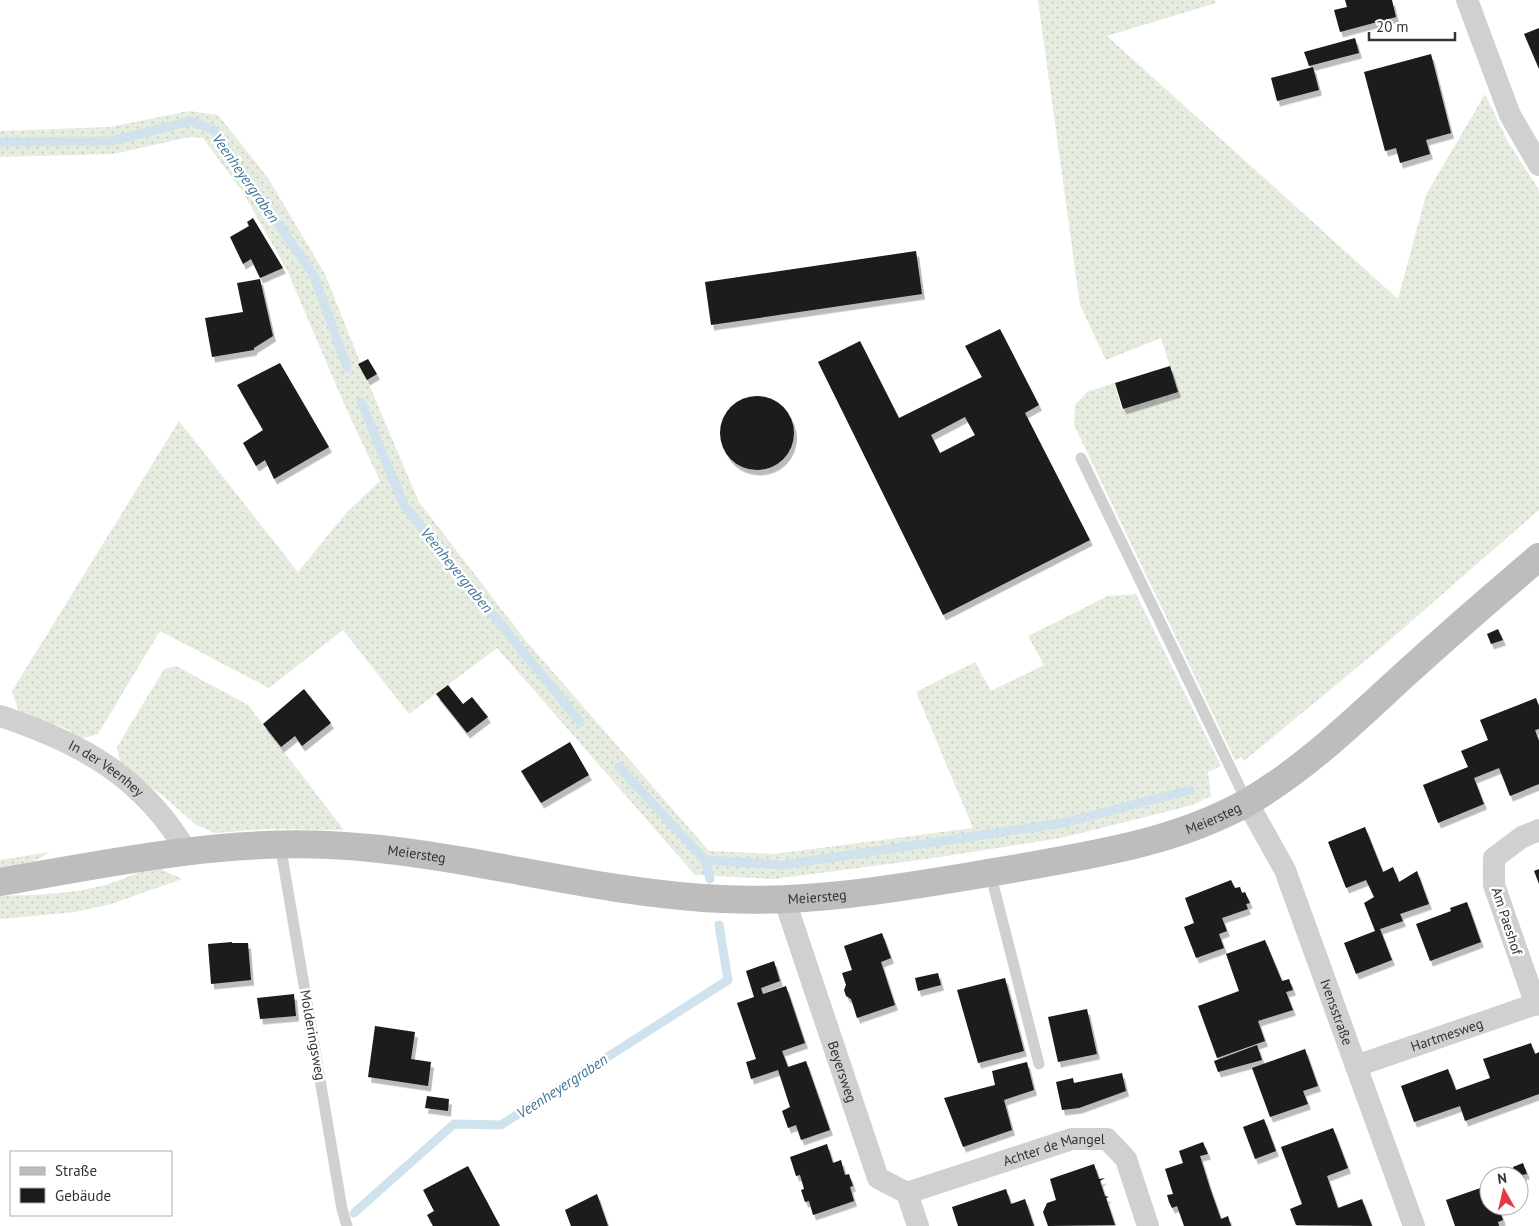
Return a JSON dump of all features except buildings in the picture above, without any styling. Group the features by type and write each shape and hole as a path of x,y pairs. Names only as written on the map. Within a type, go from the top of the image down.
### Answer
{"street":[{"path":"1466,0 1510,115 1539,165"},
{"name":"Meiersteg","path":"0,882 187,852 280,844 327,844 394,850 586,885 720,899 784,901 868,893 1142,845 1190,829 1247,802 1312,759 1456,628 1539,557"},
{"name":"In der Veenhey","path":"0,716 44,731 98,759 139,790 157,808 187,852"},
{"name":"Ivensstraße","path":"1247,802 1286,870 1414,1226"},
{"name":"Am Paeshof","path":"1537,1004 1494,885 1494,858 1522,837 1539,830"},
{"name":"Beyersweg","path":"784,901 878,1178 907,1193"},
{"name":"Hartmesweg","path":"1356,1066 1537,1004"},
{"name":"Achter de Mangel","path":"907,1193 1072,1139 1107,1139 1126,1159 1148,1226"},
{"path":"907,1193 918,1226"}],"lane":[{"path":"1081,458 1247,802"},
{"name":"Molderingsweg","path":"280,844 340,1199 347,1226"},
{"path":"990,872 1039,1064"}],"shaded area":[{"path":"1038,0 1215,0 1216,3 1107,36 1398,299 1426,195 1485,94 1508,142 1539,190 1539,510 1383,646 1244,761 1241,757 1235,760 1074,425 1075,405 1087,392 1114,383 1122,410 1178,391 1161,338 1106,360 1080,305"},
{"path":"189,111 218,115 268,178 325,274 360,362 357,364 367,380 419,502 526,641 709,851 774,854 973,828 916,692 975,662 991,691 1044,665 1028,636 1108,596 1136,594 1221,766 1208,772 1211,796 1193,805 1061,838 927,859 774,879 695,875 497,648 409,714 343,630 269,688 160,631 98,734 80,739 67,729 19,712 12,691 179,421 298,572 347,512 380,481 345,406 287,270 244,194 203,138 190,137 113,154 0,157 0,131 110,127"},
{"path":"176,666 248,705 344,830 267,829 215,833 196,825 162,795 121,767 117,747 164,669"},
{"path":"50,852 24,867 0,871 0,860"},
{"path":"156,867 182,879 111,904 75,912 0,919 0,896 53,894 92,888"}],"waterway":[{"name":"Veenheyergraben","path":"0,142 111,141 191,121 214,130 314,276 347,367"},
{"name":"Veenheyergraben","path":"361,402 404,505 580,722"},
{"name":"Veenheyergraben","path":"619,767 705,860 710,879"},
{"path":"705,860 782,865 1063,823 1190,790"},
{"name":"Veenheyergraben","path":"354,1213 454,1124 501,1125 728,980 719,925"}]}
